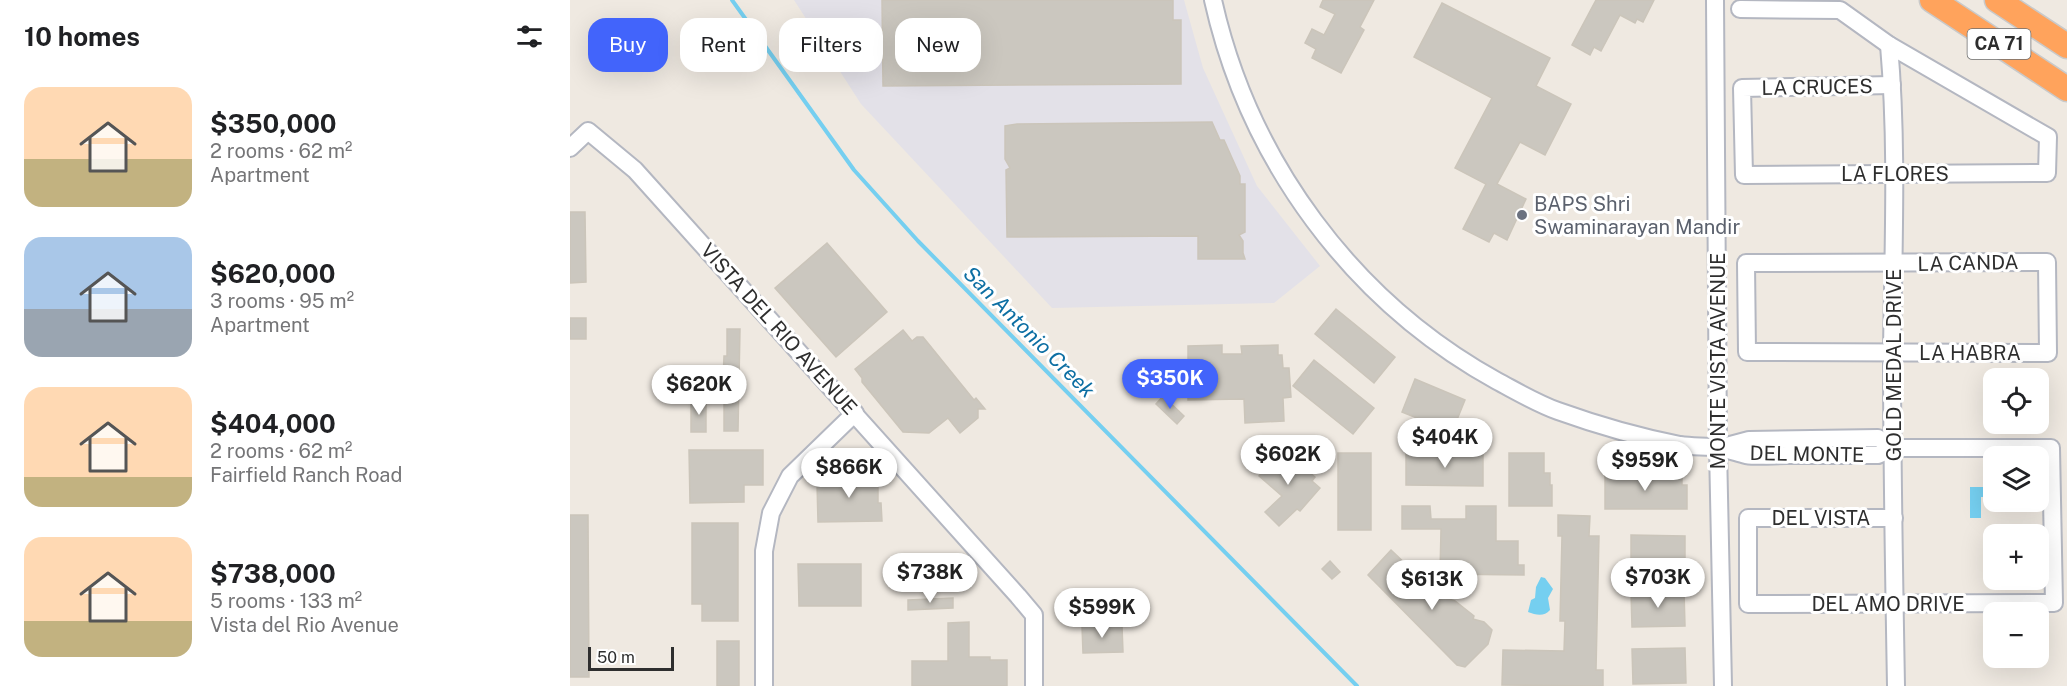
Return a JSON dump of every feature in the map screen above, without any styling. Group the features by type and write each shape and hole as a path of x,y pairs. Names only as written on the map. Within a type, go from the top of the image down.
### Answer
{"highway":[{"name":"CA 71","path":"1932,0 2067,89"},
{"name":"CA 71","path":"1997,0 2067,46"}],"street":[{"name":"DEL MONTE","path":"1213,0 1241,89 1262,138 1275,162 1325,237 1348,264 1422,332 1468,365 1523,395 1619,431 1682,445 1718,448 1748,455 1878,455 1894,448 2051,448"},
{"name":"MONTE VISTA AVENUE","path":"1715,0 1718,448 1723,686"},
{"path":"1740,9 1840,10 1889,45"},
{"name":"GOLD MEDAL DRIVE","path":"1889,45 1892,86 1895,264 1892,353 1896,686"},
{"name":"LA FLORES","path":"1743,175 2047,173 2048,137 1889,45"},
{"name":"LA CRUCES","path":"1743,175 1742,88 1892,86"},
{"name":"VISTA DEL RIO AVENUE","path":"570,148 588,132 635,170 1034,615 1034,686"},
{"name":"LA CANDA","path":"1747,352 1746,263 2047,262 2048,353"},
{"name":"LA HABRA","path":"1747,352 2048,353"},
{"path":"764,686 764,551 771,513 790,476 855,413"},
{"name":"DEL AMO DRIVE","path":"1748,604 2054,603 2051,448"},
{"name":"DEL VISTA","path":"1748,604 1748,518 1894,518"}],"shaded area":[{"path":"794,0 1184,0 1203,68 1257,186 1320,266 1274,303 1052,308 861,104 840,72 883,72 883,18 806,18"}],"water":[{"path":"1970,487 1983,487 1981,518 1970,518"},
{"path":"1541,577 1545,578 1553,589 1548,598 1550,610 1540,615 1528,612"}],"building":[{"path":"882,0 1173,0 1173,20 1181,20 1181,84 883,86"},
{"path":"1323,0 1374,0 1360,27 1364,30 1341,73 1312,58 1316,49 1305,43 1312,29 1324,35 1335,14 1320,7"},
{"path":"1596,0 1654,0 1643,22 1637,19 1635,23 1620,15 1601,51 1594,47 1590,55 1572,45"},
{"path":"1442,3 1550,58 1536,86 1571,104 1545,155 1520,142 1497,184 1526,199 1507,240 1494,233 1489,242 1463,229 1486,184 1455,168 1492,98 1414,57"},
{"path":"1212,122 1220,140 1224,140 1240,176 1240,184 1245,184 1245,232 1239,235 1243,241 1245,259 1198,259 1198,236 1007,237 1006,170 1010,168 1005,159 1005,126"},
{"path":"570,212 585,212 586,282 570,283"},
{"path":"827,243 887,312 836,357 775,288"},
{"path":"1336,309 1395,357 1374,383 1315,334"},
{"path":"570,318 586,318 586,339 570,339"},
{"path":"727,329 740,329 738,431 724,431 724,402 716,402 716,381 723,381 724,356 727,356"},
{"path":"903,330 912,341 917,337 923,337 974,400 976,398 985,409 978,409 978,418 960,433 948,418 929,433 903,432 862,382 862,378 855,369"},
{"path":"1222,345 1222,354 1242,354 1241,346 1278,345 1278,355 1282,355 1283,368 1289,368 1291,397 1283,398 1284,421 1245,423 1244,399 1188,400 1188,346"},
{"path":"1314,360 1374,408 1353,434 1293,386"},
{"path":"1415,379 1465,400 1452,432 1402,412"},
{"path":"1163,396 1184,416 1177,424 1156,404"},
{"path":"691,401 706,401 706,432 691,432"},
{"path":"1282,449 1315,477 1312,481 1320,488 1300,511 1297,509 1279,526 1265,512 1282,496 1259,476"},
{"path":"689,450 763,450 763,485 744,485 744,502 690,503"},
{"path":"1406,452 1483,452 1483,486 1406,485"},
{"path":"1338,453 1371,453 1371,530 1338,530"},
{"path":"1509,453 1544,453 1544,473 1550,473 1550,485 1552,485 1552,506 1509,506"},
{"path":"842,470 868,470 868,482 878,482 878,503 881,503 882,521 818,522 817,484 842,483"},
{"path":"1605,475 1682,475 1682,485 1687,485 1687,509 1605,509"},
{"path":"1402,506 1430,506 1431,519 1466,519 1466,506 1496,506 1496,541 1518,541 1518,565 1524,565 1524,575 1440,574 1441,529 1402,529"},
{"path":"570,515 588,515 589,677 570,677"},
{"path":"1558,515 1590,516 1589,536 1599,536 1596,670 1603,670 1603,686 1502,685 1503,650 1564,651 1565,621 1560,621 1562,536 1558,536"},
{"path":"692,523 738,523 738,621 702,621 702,604 692,604"},
{"path":"1631,535 1685,536 1685,571 1631,570"},
{"path":"1391,550 1429,586 1434,581 1441,588 1439,596 1455,601 1474,616 1473,619 1484,622 1492,630 1488,644 1465,667 1457,665 1368,575"},
{"path":"1330,561 1340,572 1332,579 1322,569"},
{"path":"798,564 861,564 861,606 799,606"},
{"path":"1684,591 1685,626 1632,627 1631,592"},
{"path":"953,598 953,608 908,610 908,600"},
{"path":"969,622 969,657 1007,660 1007,686 912,686 912,661 948,661 948,623"},
{"path":"1082,626 1122,626 1123,652 1083,653"},
{"path":"717,641 739,641 739,686 717,686"},
{"path":"1685,648 1686,683 1633,684 1632,649"}],"waterway":[{"name":"San Antonio Creek","path":"732,0 854,170 918,241 1357,686"}],"place":[{"name":"BAPS Shri Swaminarayan Mandir","path":"1522,215"}]}
